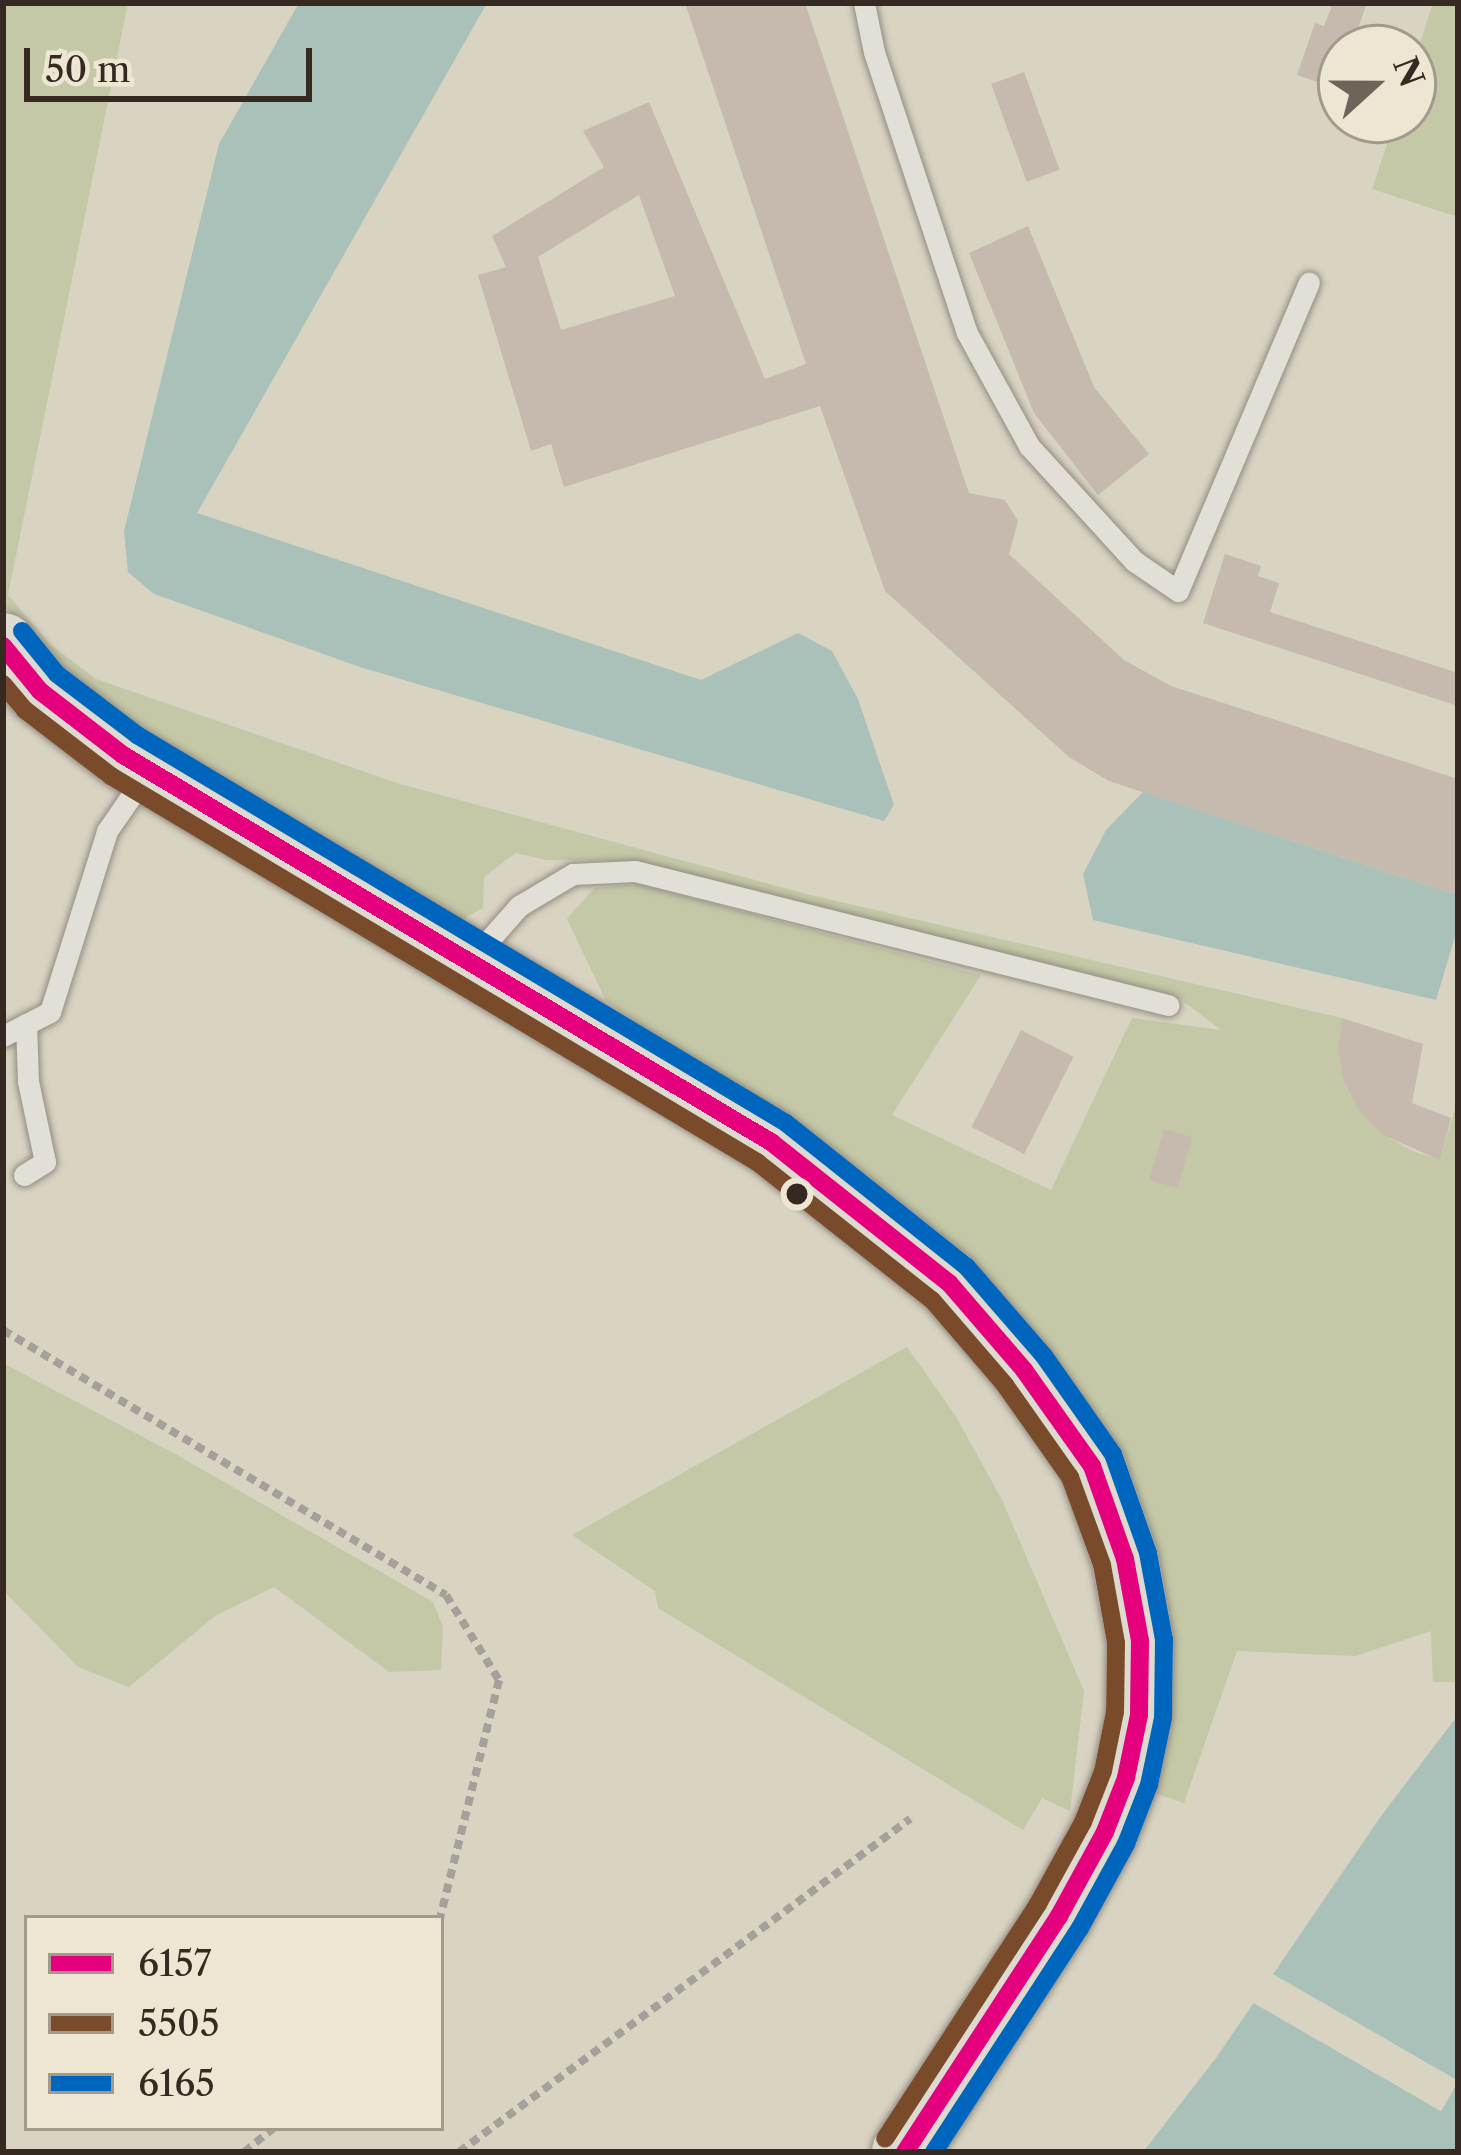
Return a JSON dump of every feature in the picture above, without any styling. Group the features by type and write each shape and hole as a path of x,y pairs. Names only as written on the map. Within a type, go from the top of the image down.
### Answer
{"main road":[{"path":"3,646 40,691 148,771 771,1142 949,1283 1024,1370 1092,1466 1125,1559 1140,1641 1138,1715 1126,1778 1105,1832 1059,1916 905,2152"}],"lane":[{"path":"864,3 874,52 967,333 1028,446 1134,561 1178,591 1309,283"},
{"path":"3,1036 50,1012 107,831 148,771"},
{"path":"470,962 519,906 573,874 635,871 1168,1006"},
{"path":"24,1175 45,1162 28,1081 26,1024"}],"path":[{"path":"3,1330 446,1595 499,1680 441,1915"},
{"path":"460,2152 910,1819"},
{"path":"244,2152 270,2131"}],"green space":[{"path":"3,3 128,3 8,595 51,645 96,679 400,784 806,894 1342,1018 1338,1046 1342,1075 1383,1135 1415,1152 1440,1159 1458,1099 1458,1682 1433,1682 1431,1631 1355,1656 1237,1651 1184,1803 1151,1792 1171,1688 1027,1328 900,1201 606,1001 567,919 594,888 639,884 981,975 892,1115 1051,1190 1132,1018 1221,1030 1175,995 630,861 547,860 515,853 484,877 483,908 458,922 135,736 32,644 3,603"},
{"path":"1433,3 1458,3 1458,217 1372,189 1387,144 1437,144 1437,24 1426,24"},
{"path":"907,1347 955,1415 1002,1500 1084,1691 1070,1811 1042,1798 1023,1830 658,1608 655,1591 572,1535"},
{"path":"3,1363 177,1455 433,1602 443,1627 441,1670 389,1672 274,1587 215,1616 129,1687 78,1667 3,1590"}],"water":[{"path":"299,3 487,3 197,513 701,680 798,633 832,651 858,699 894,805 884,821 363,668 154,594 128,572 124,531 219,144"},
{"path":"1143,792 1458,895 1458,927 1436,1000 1093,920 1083,874 1106,830"},
{"path":"1458,1715 1458,2152 1143,2152 1216,2058 1381,1816"}],"pier":[{"path":"1268,1971 1458,2081 1441,2111 1250,2001"}],"building":[{"path":"685,3 805,3 969,493 1005,500 1018,521 1009,554 1124,660 1171,686 1458,779 1458,895 1109,781 1069,757 885,591 820,406 564,487 551,444 531,451 478,275 506,267 492,236 604,167 583,131 649,102 765,379 806,364","holes":["639,195 675,296 561,330 538,257"]},
{"path":"1333,3 1367,3 1360,24 1325,24"},
{"path":"1318,24 1317,82 1297,75"},
{"path":"1024,72 1060,170 1027,182 991,84"},
{"path":"1028,226 1094,387 1149,454 1098,495 1034,413 969,253"},
{"path":"1225,554 1261,566 1258,576 1279,583 1270,612 1458,673 1458,706 1203,623"},
{"path":"1342,1018 1423,1044 1412,1103 1451,1118 1440,1160 1383,1135 1358,1110 1342,1076 1338,1046"},
{"path":"1021,1030 1074,1057 1024,1154 972,1127"},
{"path":"1164,1129 1192,1137 1177,1188 1149,1180"}],"transit line":[{"name":"6165","path":"22,631 57,674 137,735 786,1123 966,1266 1044,1356 1113,1454 1148,1553 1164,1639 1163,1718 1149,1785 1126,1844 1080,1928 934,2152"},
{"name":"6157","path":"3,646 40,691 123,755 771,1142 949,1283 1024,1370 1092,1466 1125,1559 1140,1641 1139,1715 1126,1778 1105,1832 1059,1916 905,2152"},
{"name":"5505","path":"3,684 25,710 111,776 757,1162 932,1300 1005,1385 1070,1477 1102,1565 1116,1643 1115,1712 1103,1771 1083,1822 1038,1904 885,2139"}]}
